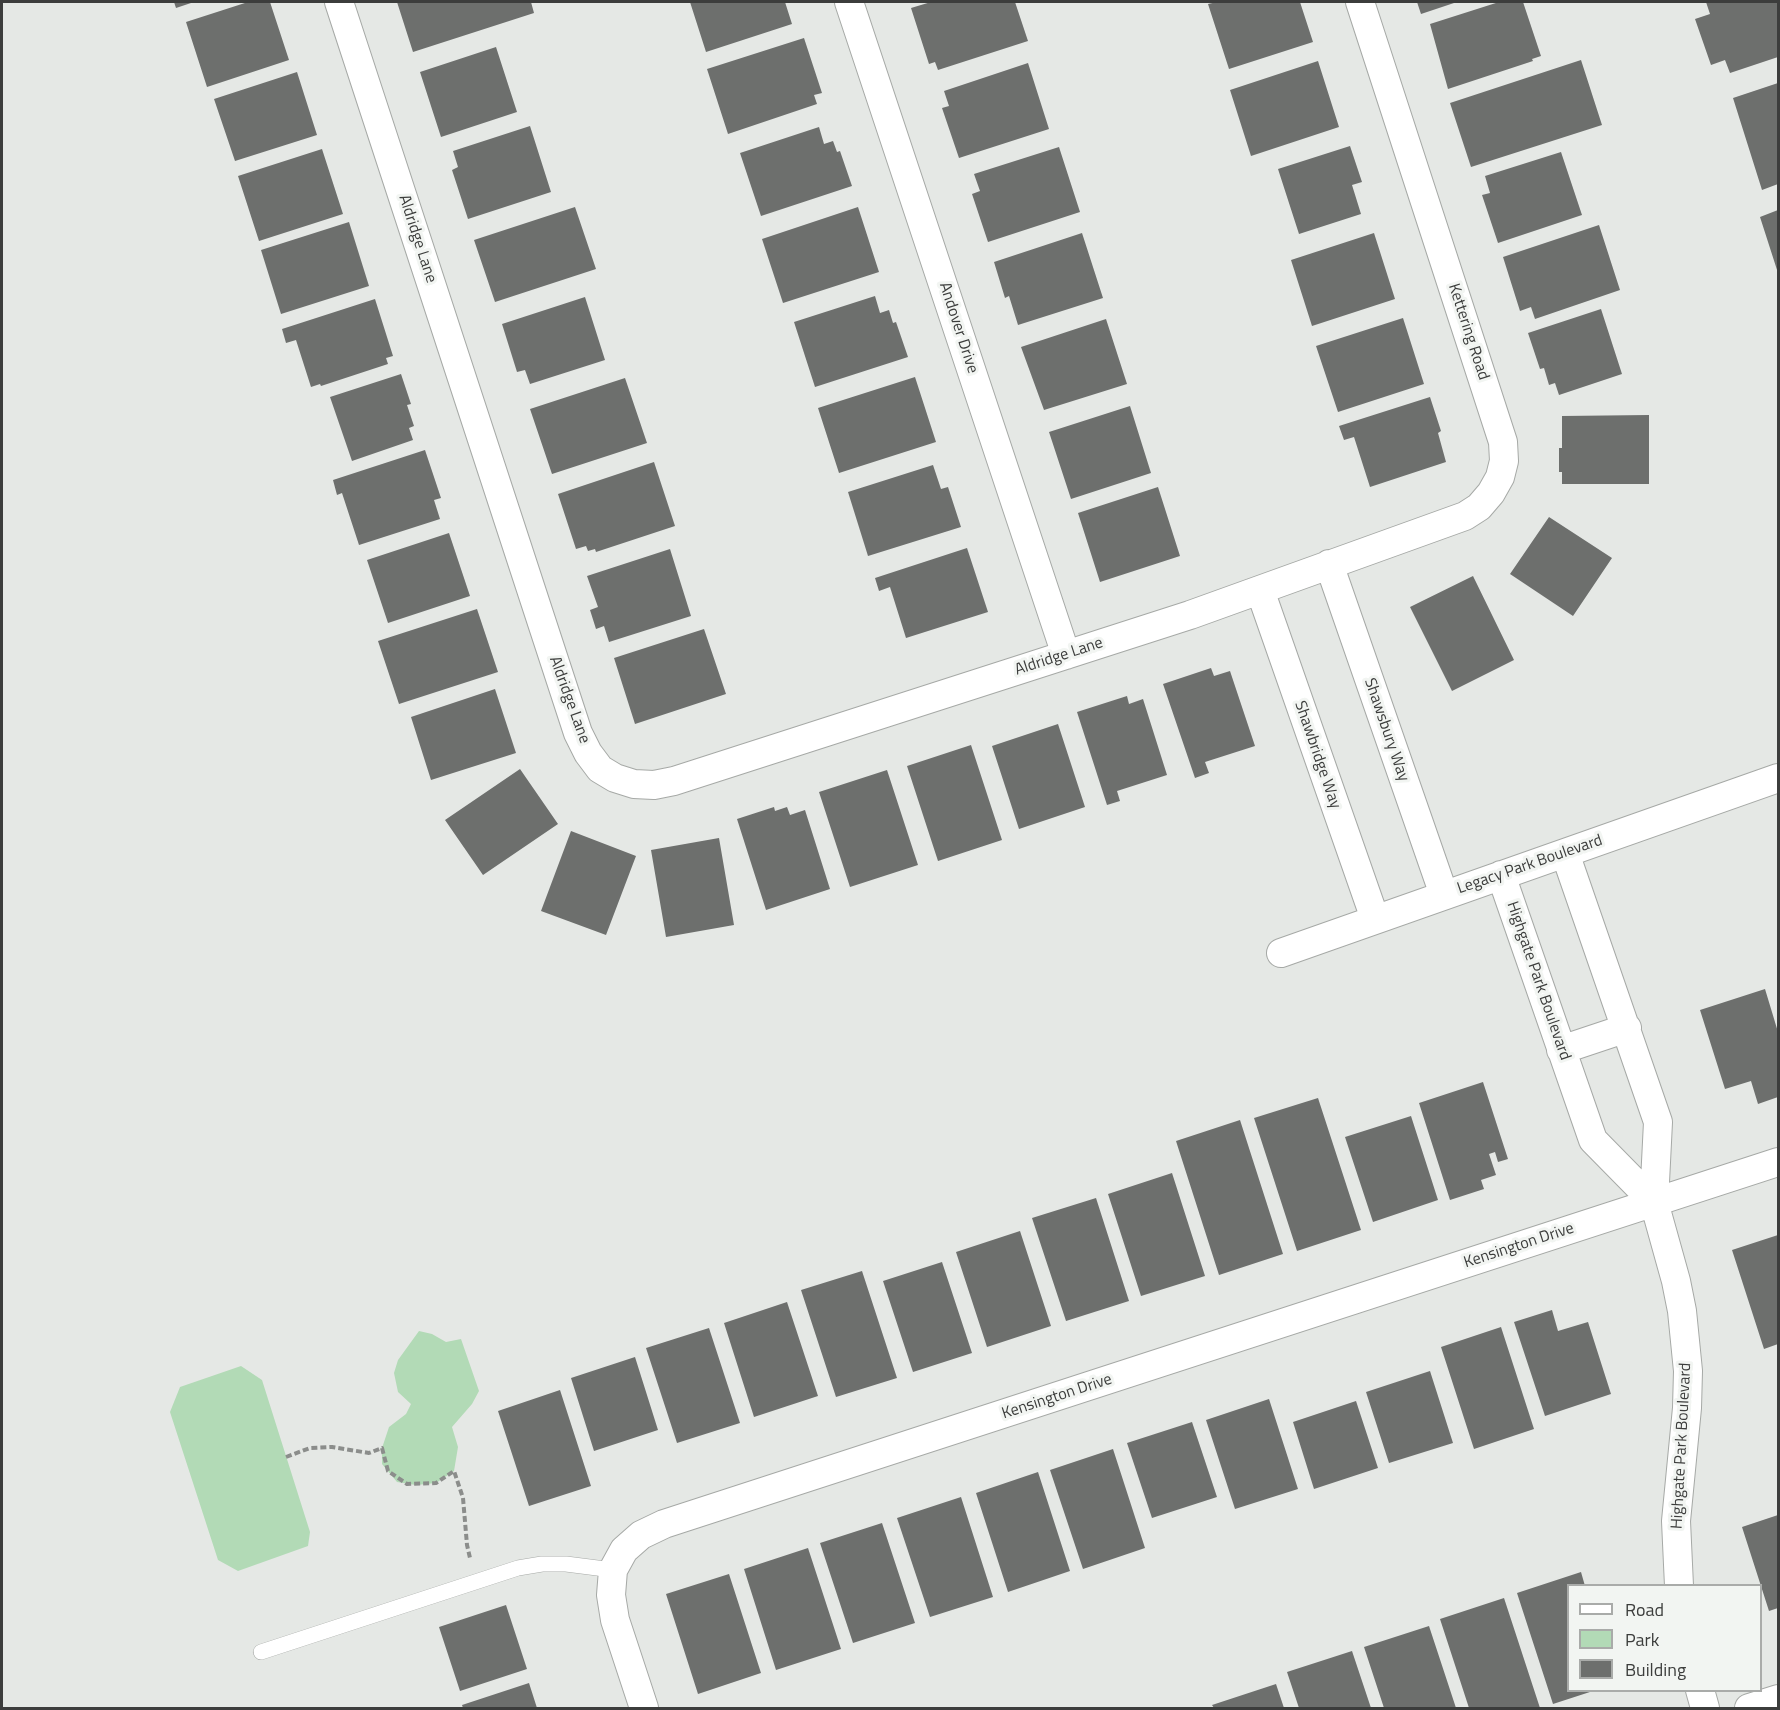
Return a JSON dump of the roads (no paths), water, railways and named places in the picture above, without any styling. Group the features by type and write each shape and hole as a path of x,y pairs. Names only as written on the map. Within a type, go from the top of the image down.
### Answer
{"street":[{"name":"Aldridge Lane","path":"339,2 578,733 588,753 600,769 615,778 634,784 654,785 674,781 1066,655 1260,590 1329,564"},
{"name":"Andover Drive","path":"849,2 1066,655"},
{"name":"Kettering Road","path":"1329,564 1465,516 1479,507 1491,494 1500,477 1504,461 1503,442 1498,424 1360,2"},
{"name":"Shawsbury Way","path":"1329,564 1444,895"},
{"name":"Shawbridge Way","path":"1260,590 1375,919"},
{"name":"Legacy Park Boulevard","path":"1281,953 1779,778"},
{"name":"Highgate Park Boulevard","path":"1565,853 1658,1122 1654,1202 1676,1281 1686,1351 1687,1408 1677,1521 1679,1584"},
{"name":"Highgate Park Boulevard","path":"1501,875 1593,1140 1654,1202"},
{"path":"1561,1050 1627,1028"},
{"path":"1654,1202 1779,1162"},
{"name":"Kensington Drive","path":"644,1708 615,1620 610,1595 613,1570 624,1550 641,1535 664,1524 1654,1202"},
{"path":"1701,1692 1706,1708"},
{"path":"1749,1708 1779,1699"}],"lane":[{"path":"261,1652 518,1568 542,1564 566,1564 613,1570"}]}
